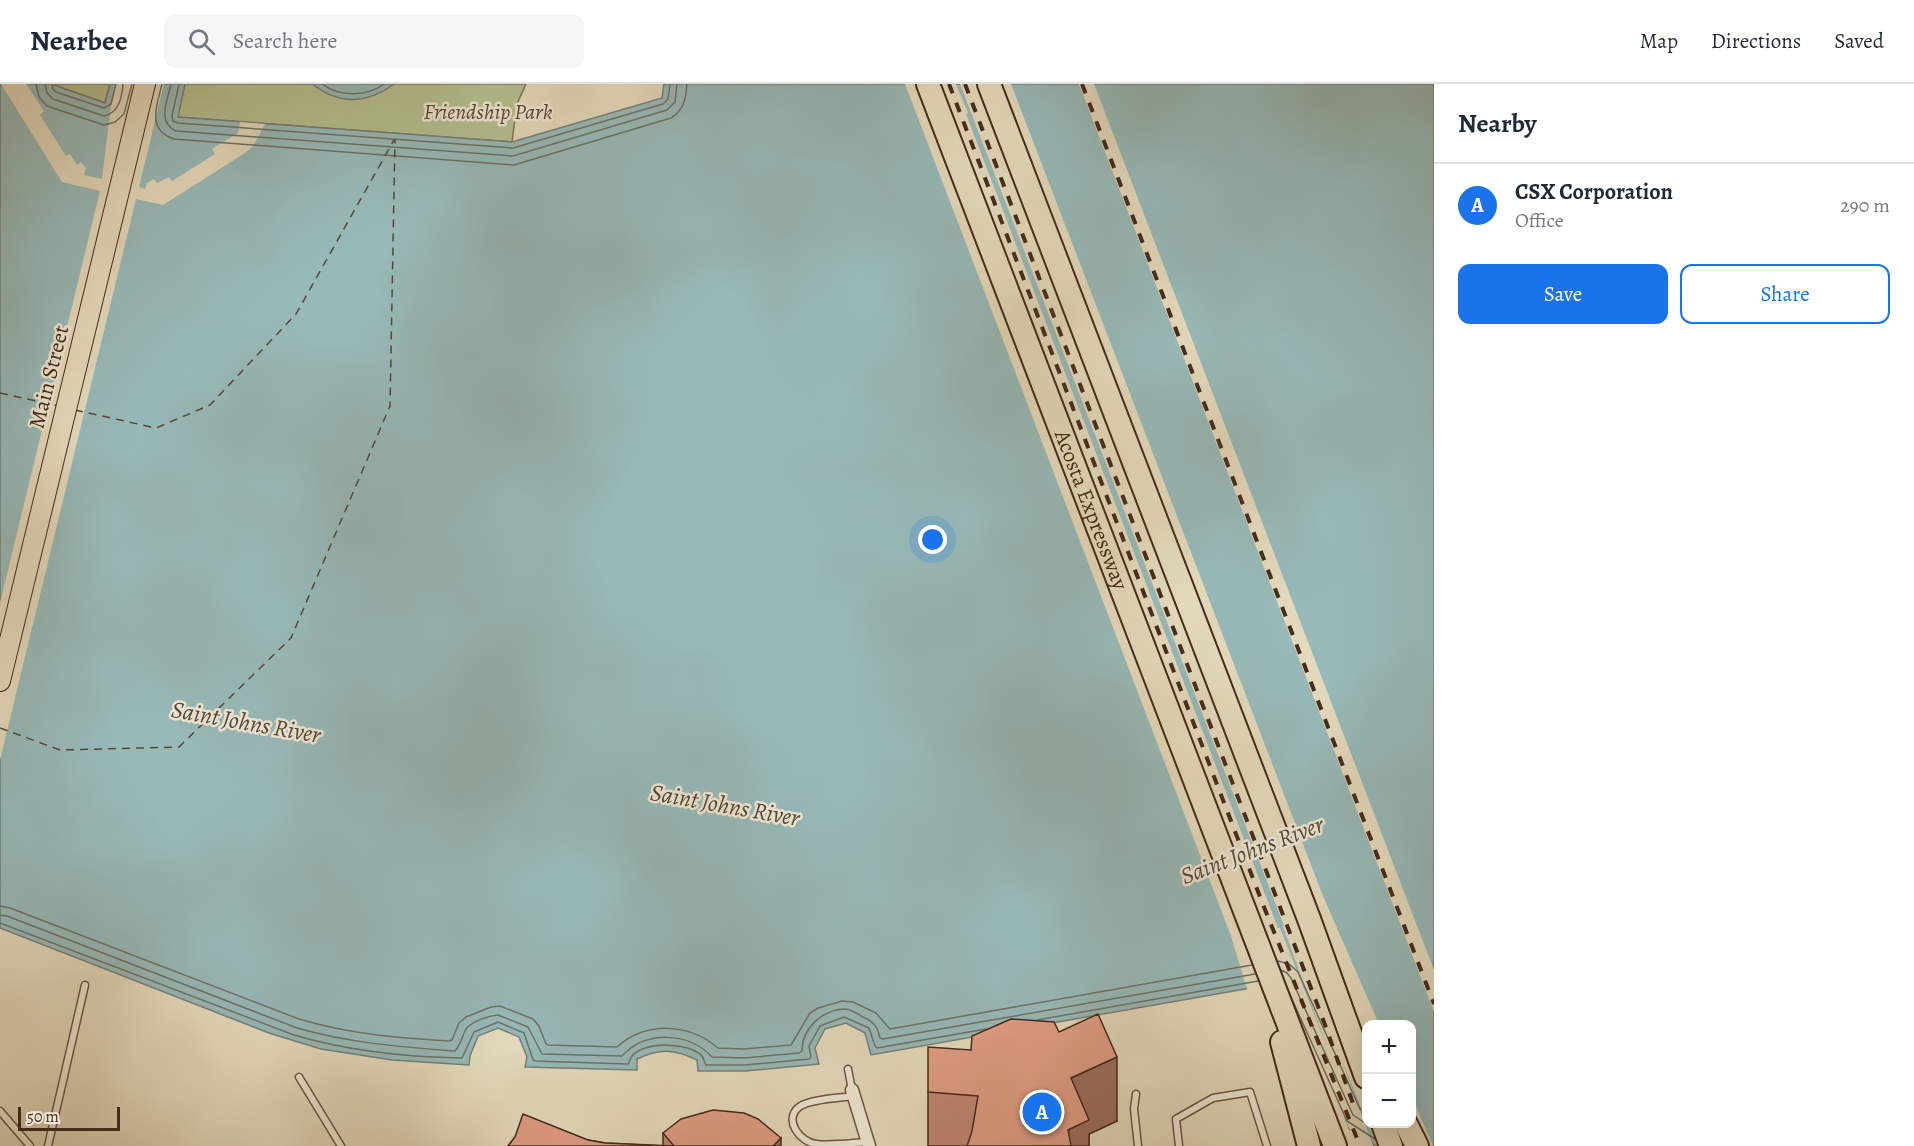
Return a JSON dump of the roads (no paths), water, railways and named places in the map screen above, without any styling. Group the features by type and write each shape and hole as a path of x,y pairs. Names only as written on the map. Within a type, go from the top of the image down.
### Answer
{"highway":[{"name":"Acosta Expressway","path":"928,84 1254,936"},
{"path":"989,84 1309,919 1365,1074"},
{"path":"1309,919 1362,1032"},
{"path":"1254,936 1309,1146"},
{"path":"1254,936 1335,1146"},
{"path":"1384,1128 1391,1146"},
{"path":"1408,1128 1417,1146"}],"main road":[{"name":"Main Street","path":"0,681 145,84"}],"street":[{"path":"853,1093 868,1144"}],"lane":[{"path":"48,1146 85,985"},
{"path":"848,1069 853,1093 808,1102 798,1107 794,1115 794,1126 798,1135 815,1144 868,1144"},
{"path":"299,1077 341,1146"},
{"path":"1179,1146 1176,1119 1213,1098 1250,1092 1267,1146"},
{"path":"1136,1094 1134,1109 1138,1146"},
{"path":"0,1111 30,1146"}],"water":[{"name":"Saint Johns River","path":"0,84 51,84 105,103 110,84 185,84 178,117 512,142 662,98 664,84 1434,84 1434,1146 1375,1146 1343,1125 1279,983 871,1055 865,1033 846,1023 825,1029 815,1048 819,1064 745,1071 698,1071 697,1060 667,1051 637,1059 637,1070 525,1067 527,1057 519,1037 498,1028 478,1036 469,1065 392,1060 321,1049 269,1033 0,928"},
{"path":"312,84 394,84 374,95 343,99 332,96"}],"railway":[{"path":"949,84 1262,902 1360,1146"},
{"path":"965,84 1324,1022 1356,1112"},
{"path":"1082,84 1434,1004"}],"place":[{"name":"CSX Corporation","path":"1042,1112"}],"park label":[{"name":"Friendship Park","path":"488,112"}]}
